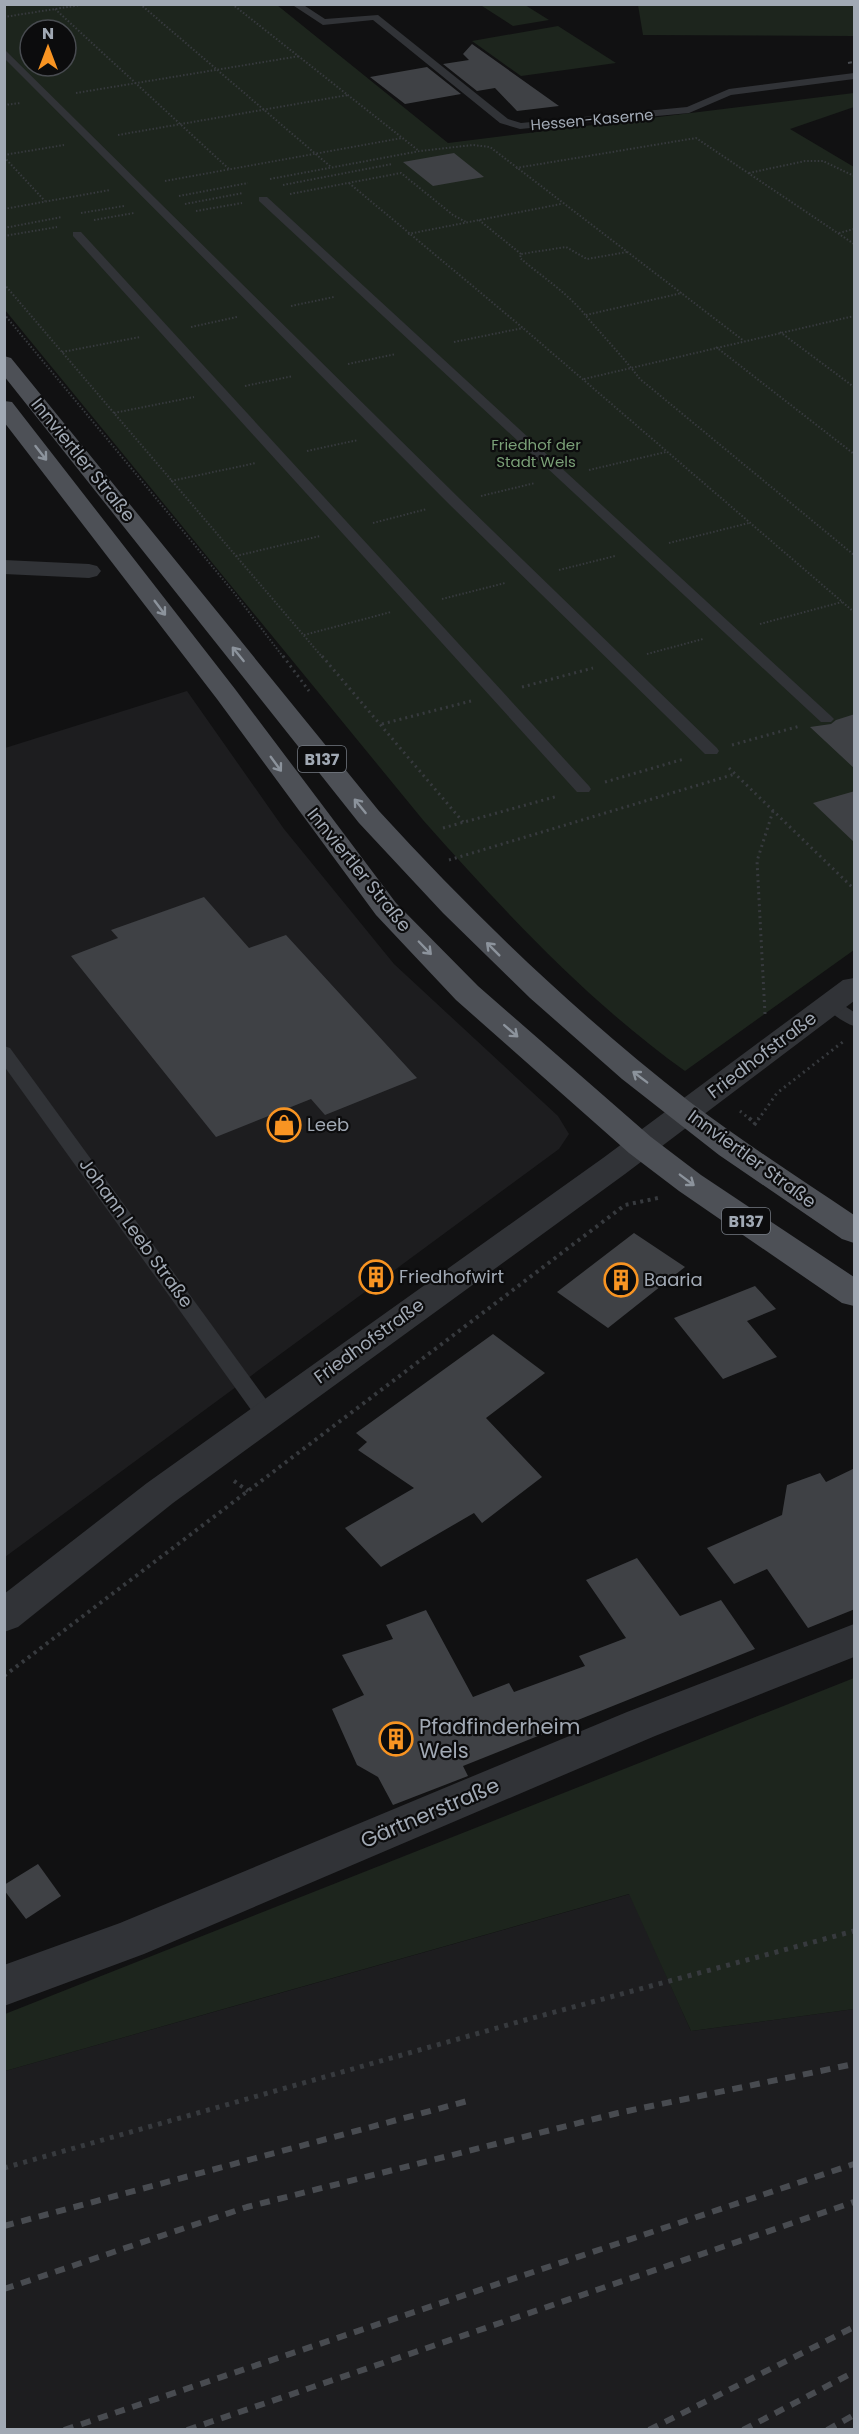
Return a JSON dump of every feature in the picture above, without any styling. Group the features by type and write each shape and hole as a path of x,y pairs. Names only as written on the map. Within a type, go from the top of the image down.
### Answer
{"main road":[{"name":"Innviertler Straße","path":"4,362 369,817 432,888 517,971 629,1069 729,1147 855,1231"},
{"name":"Innviertler Straße","path":"4,407 226,694 386,909 467,993 640,1145 690,1183 855,1294"}],"street":[{"path":"4,567 89,572"},
{"name":"Friedhofstraße","path":"4,1616 160,1493 266,1415 687,1113 714,1091 847,1004"},
{"name":"Gärtnerstraße","path":"4,1986 129,1940 641,1724 855,1640"}],"lane":[{"name":"Hessen-Kaserne","path":"295,4 323,22 375,17 504,121 520,126 689,110 729,92 855,76"},
{"path":"4,52 578,623 711,751"},
{"path":"257,195 826,719"},
{"path":"76,234 583,789"},
{"name":"Johann Leeb Straße","path":"4,1052 266,1415"}],"path":[{"path":"4,17 87,4"},
{"path":"140,4 262,110 339,173"},
{"path":"232,4 420,151"},
{"path":"55,9 229,169"},
{"path":"4,105 300,56"},
{"path":"4,156 348,95"},
{"path":"4,209 402,138"},
{"path":"516,168 696,138 855,244"},
{"path":"265,180 420,151 473,145 490,147 562,204 744,340"},
{"path":"4,156 45,202"},
{"path":"749,173 805,161 823,161 855,176"},
{"path":"274,187 392,164"},
{"path":"400,173 453,215 466,222"},
{"path":"94,220 254,182"},
{"path":"349,183 583,379 855,612"},
{"path":"73,215 157,204 257,195"},
{"path":"408,234 562,204"},
{"path":"4,228 62,217"},
{"path":"478,220 521,254 520,258 586,315 640,379 855,555"},
{"path":"4,236 60,226"},
{"path":"838,233 855,230"},
{"path":"521,254 556,247 572,249 587,259 628,252"},
{"path":"4,284 463,822"},
{"path":"62,352 361,291"},
{"path":"586,315 683,293"},
{"path":"4,314 235,594 314,698"},
{"path":"583,379 855,316"},
{"path":"780,332 855,387"},
{"path":"716,347 855,454"},
{"path":"443,828 826,719"},
{"path":"729,768 855,889"},
{"path":"448,860 735,774"},
{"path":"765,1014 757,861 773,811"},
{"path":"441,853 456,868"},
{"path":"729,1147 756,1123 777,1093 846,1040"},
{"path":"714,1091 763,1131"},
{"path":"4,1676 625,1205 665,1197 690,1183"},
{"path":"4,2168 518,2022 855,1931"}],"shaded area":[{"name":"Leeb","path":"187,691 284,829 394,964 558,1116 569,1134 559,1149 5,1557 5,748"},
{"path":"630,1894 691,2031 854,2009 854,2429 5,2430 5,2071"}],"green space":[{"name":"Friedhof der Stadt Wels","path":"5,5 277,5 448,143 854,93 854,107 790,129 854,167 854,950 685,1071 649,1044 580,985 515,921 423,820 5,310"},
{"path":"525,5 549,20 513,26 482,6"},
{"path":"638,5 854,5 854,36 643,35"},
{"path":"558,26 616,63 521,76 472,41"},
{"path":"854,1678 854,2009 691,2031 629,1894 5,2071 5,2014"}],"building":[{"path":"472,44 559,106 517,111 495,88 477,91 443,64 469,60 463,54"},
{"path":"427,67 461,94 405,104 370,77"},
{"path":"454,153 484,177 433,186 403,162"},
{"path":"855,714 855,769 810,727 831,724"},
{"path":"855,791 855,843 813,803"},
{"path":"204,897 249,948 286,935 417,1078 325,1115 311,1099 216,1137 71,956 118,938 111,930"},
{"name":"Baaria","path":"634,1233 685,1267 608,1328 557,1292"},
{"path":"755,1286 776,1309 747,1321 777,1357 723,1379 674,1318"},
{"path":"493,1334 545,1373 486,1418 542,1477 482,1523 474,1513 381,1567 345,1528 414,1488 358,1450 367,1442 356,1433"},
{"path":"855,1468 855,1609 808,1628 767,1569 734,1584 707,1548 782,1515 787,1485 820,1473 826,1482"},
{"path":"637,1558 680,1616 721,1600 755,1649 463,1766 468,1776 393,1805 378,1777 357,1765 332,1709 364,1695 342,1655 393,1639 386,1625 426,1610 473,1697 509,1683 514,1692 585,1666 579,1656 626,1638 586,1580"},
{"path":"38,1864 61,1896 26,1919 4,1890 4,1885"}],"railway":[{"path":"848,63 854,62"},
{"path":"4,2289 247,2207 618,2113 854,2064"},
{"path":"4,2226 471,2100"},
{"path":"64,2430 854,2164"},
{"path":"187,2430 854,2202"},
{"path":"649,2430 854,2327"},
{"path":"743,2430 854,2372"},
{"path":"827,2430 854,2415"}],"place":[{"name":"Leeb","path":"284,1125"},
{"name":"Friedhofwirt","path":"376,1277"},
{"name":"Baaria","path":"621,1280"},
{"name":"Pfadfinderheim Wels","path":"396,1739"}]}
